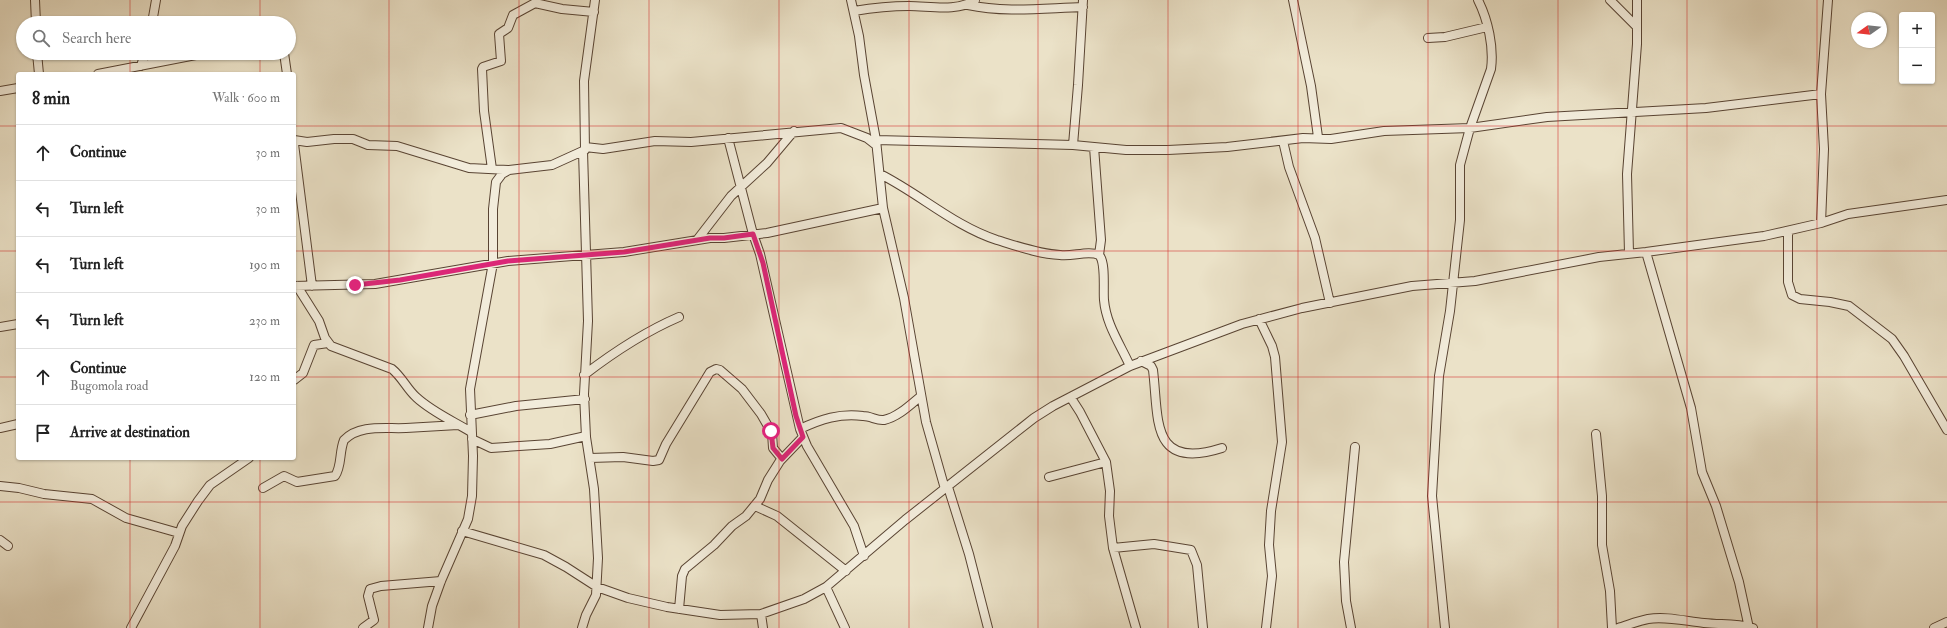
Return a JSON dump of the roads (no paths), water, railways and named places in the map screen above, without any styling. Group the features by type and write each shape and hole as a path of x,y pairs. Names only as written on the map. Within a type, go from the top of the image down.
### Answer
{"street":[{"path":"35,0 36,16"},
{"path":"153,16 156,0"},
{"path":"582,628 586,615 594,601 598,558 594,489 586,436 584,376 588,321 584,81 596,0"},
{"path":"851,0 854,10 876,142 883,208 904,298 926,422 973,569 988,628"},
{"path":"1293,0 1311,86 1318,137"},
{"path":"1445,628 1432,484 1440,364 1450,311 1460,220 1460,165 1470,128 1491,69 1492,60 1487,28 1478,0"},
{"path":"1610,0 1636,26"},
{"path":"1629,254 1627,174 1637,44 1637,0"},
{"path":"1821,223 1824,149 1821,94 1828,0"},
{"path":"854,10 910,6 953,7 972,2 980,7 1016,8 1083,3 1073,146"},
{"path":"492,169 484,111 482,68 500,62 499,34 508,28 513,14 533,3 562,9 594,12"},
{"path":"1428,38 1445,38 1487,28"},
{"path":"38,60 39,72"},
{"path":"141,66 143,60"},
{"path":"109,72 171,60"},
{"path":"285,60 286,72"},
{"path":"0,91 16,88"},
{"path":"296,140 307,142 329,139 350,139 368,145 397,146 469,168 509,170 552,164 584,149 655,141 691,142 794,131 841,128 876,142 1073,146 1120,150 1168,150 1226,148 1318,137 1336,138 1384,131 1470,128 1547,117 1706,108 1821,94"},
{"path":"697,240 731,196 767,163 794,131"},
{"path":"728,138 753,234 762,260 800,429 803,437 854,526 864,556"},
{"path":"1283,141 1289,166 1315,238 1330,303"},
{"path":"1094,147 1101,240 1099,255 1103,264 1103,293 1106,316 1130,366"},
{"path":"296,160 312,286"},
{"path":"428,628 432,606 468,519 472,496 473,456 470,389 493,264 493,209 496,182 502,174 509,170"},
{"path":"880,174 953,219 995,240 1058,255 1071,256 1092,253 1099,255"},
{"path":"462,531 544,555 566,567 596,587 628,598 679,609 720,615 761,614 804,600 826,587 905,520 1034,418 1053,406 1130,366 1259,319 1412,286 1475,281 1599,257 1646,252 1788,231 1821,223 1848,214 1947,200"},
{"path":"296,286 375,284 493,264 545,257 624,252 812,224 883,208"},
{"path":"1788,231 1788,282 1792,295 1800,299 1850,306 1892,339 1904,356 1947,430"},
{"path":"1618,628 1639,621 1656,618 1689,620 1702,626 1728,623 1750,628 1742,592 1716,506 1702,472 1691,408 1646,252"},
{"path":"296,286 319,320 328,343 335,348 392,369 414,396 424,404 459,425 491,448 550,444 586,436"},
{"path":"584,376 630,342 679,317"},
{"path":"1259,319 1272,346 1275,357 1282,442 1271,511 1269,545 1272,576 1266,628"},
{"path":"0,327 16,324"},
{"path":"296,378 302,373 314,344 328,343"},
{"path":"1141,362 1151,366 1153,370 1158,427 1165,441 1172,448 1192,455 1222,448"},
{"path":"590,458 623,457 653,461 659,460 666,444 710,372 716,369 720,370 742,389 751,400 771,431 773,448 782,459"},
{"path":"800,429 829,417 848,414 866,416 876,420 889,418 921,396"},
{"path":"1071,398 1106,462 1110,491 1109,516 1113,548 1136,628"},
{"path":"470,415 516,406 585,399"},
{"path":"0,428 16,424"},
{"path":"263,488 284,476 297,482 335,476 338,470 340,452 344,440 361,430 459,425"},
{"path":"1596,434 1602,496 1602,545 1610,591 1612,628"},
{"path":"679,609 682,576 685,569 714,545 732,526 746,516 755,506 782,459 803,437"},
{"path":"1351,628 1346,600 1344,562 1354,447"},
{"path":"131,628 175,546 179,532 210,485 246,460"},
{"path":"1049,477 1106,462"},
{"path":"0,486 19,488 44,494 92,499 126,518 179,532"},
{"path":"755,506 777,516 846,570"},
{"path":"0,540 8,546"},
{"path":"1113,548 1154,544 1191,550 1197,564 1203,628"},
{"path":"363,628 374,620 368,596 370,589 381,586 441,582"},
{"path":"826,587 845,628"},
{"path":"761,614 763,628"},
{"path":"1934,628 1947,622"}]}
